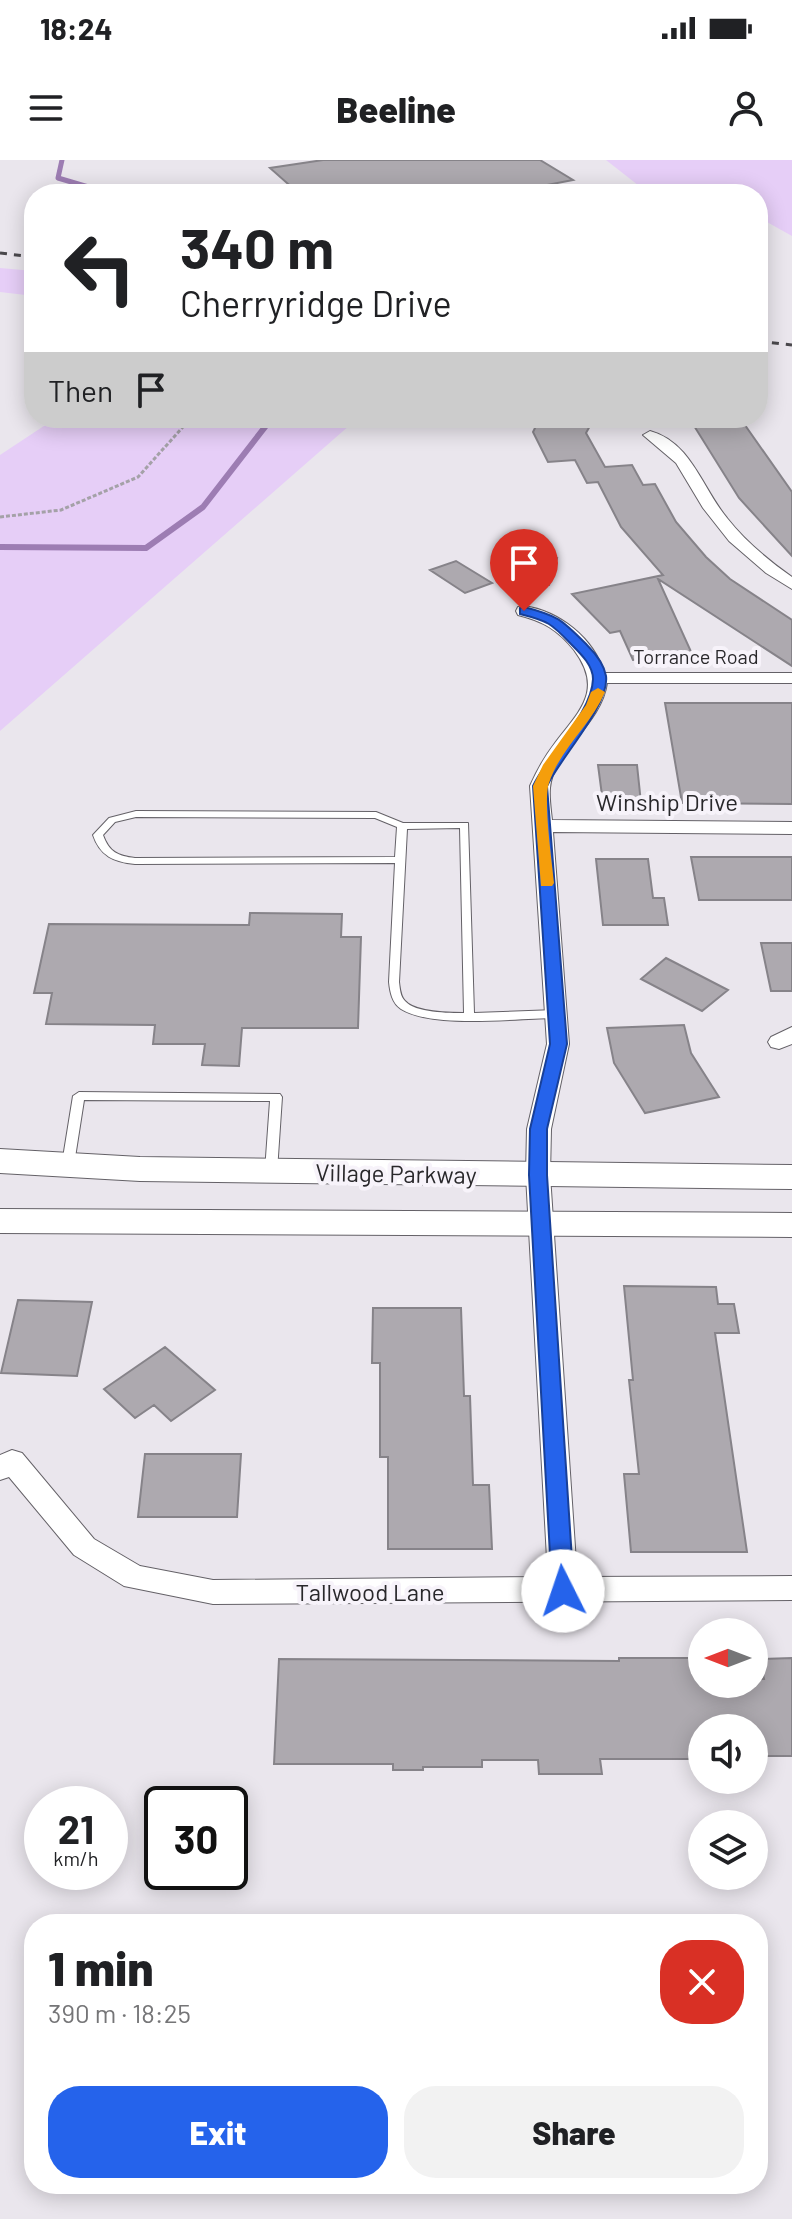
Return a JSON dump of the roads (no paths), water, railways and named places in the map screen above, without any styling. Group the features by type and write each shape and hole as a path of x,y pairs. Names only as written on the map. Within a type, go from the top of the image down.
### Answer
{"main road":[{"name":"Village Parkway","path":"0,1161 271,1171 792,1177"},
{"name":"Village Parkway","path":"0,1221 792,1225"}],"street":[{"path":"650,435 675,450 717,517 747,550 792,584"},
{"path":"524,611 553,618 591,656 600,678 593,705 543,777 540,786 558,1044 539,1129 538,1175 563,1591"},
{"name":"Torrance Road","path":"600,678 792,678"},
{"name":"Winship Drive","path":"542,826 792,828"},
{"name":"Tallwood Lane","path":"0,1469 12,1461 84,1547 134,1577 213,1592 792,1588"}],"lane":[{"path":"401,860 135,861 115,859 102,849 98,835 112,820 136,814 376,815 402,826 465,825 469,1014"},
{"path":"402,826 395,996 405,1007 429,1015 556,1014"},
{"path":"68,1164 79,1096 276,1097 271,1171"}],"waterway":[{"path":"62,160 58,178 78,184"},
{"path":"0,547 146,548 203,507 264,428"}],"railway":[{"path":"0,253 24,256"},
{"path":"768,342 792,345"}]}
